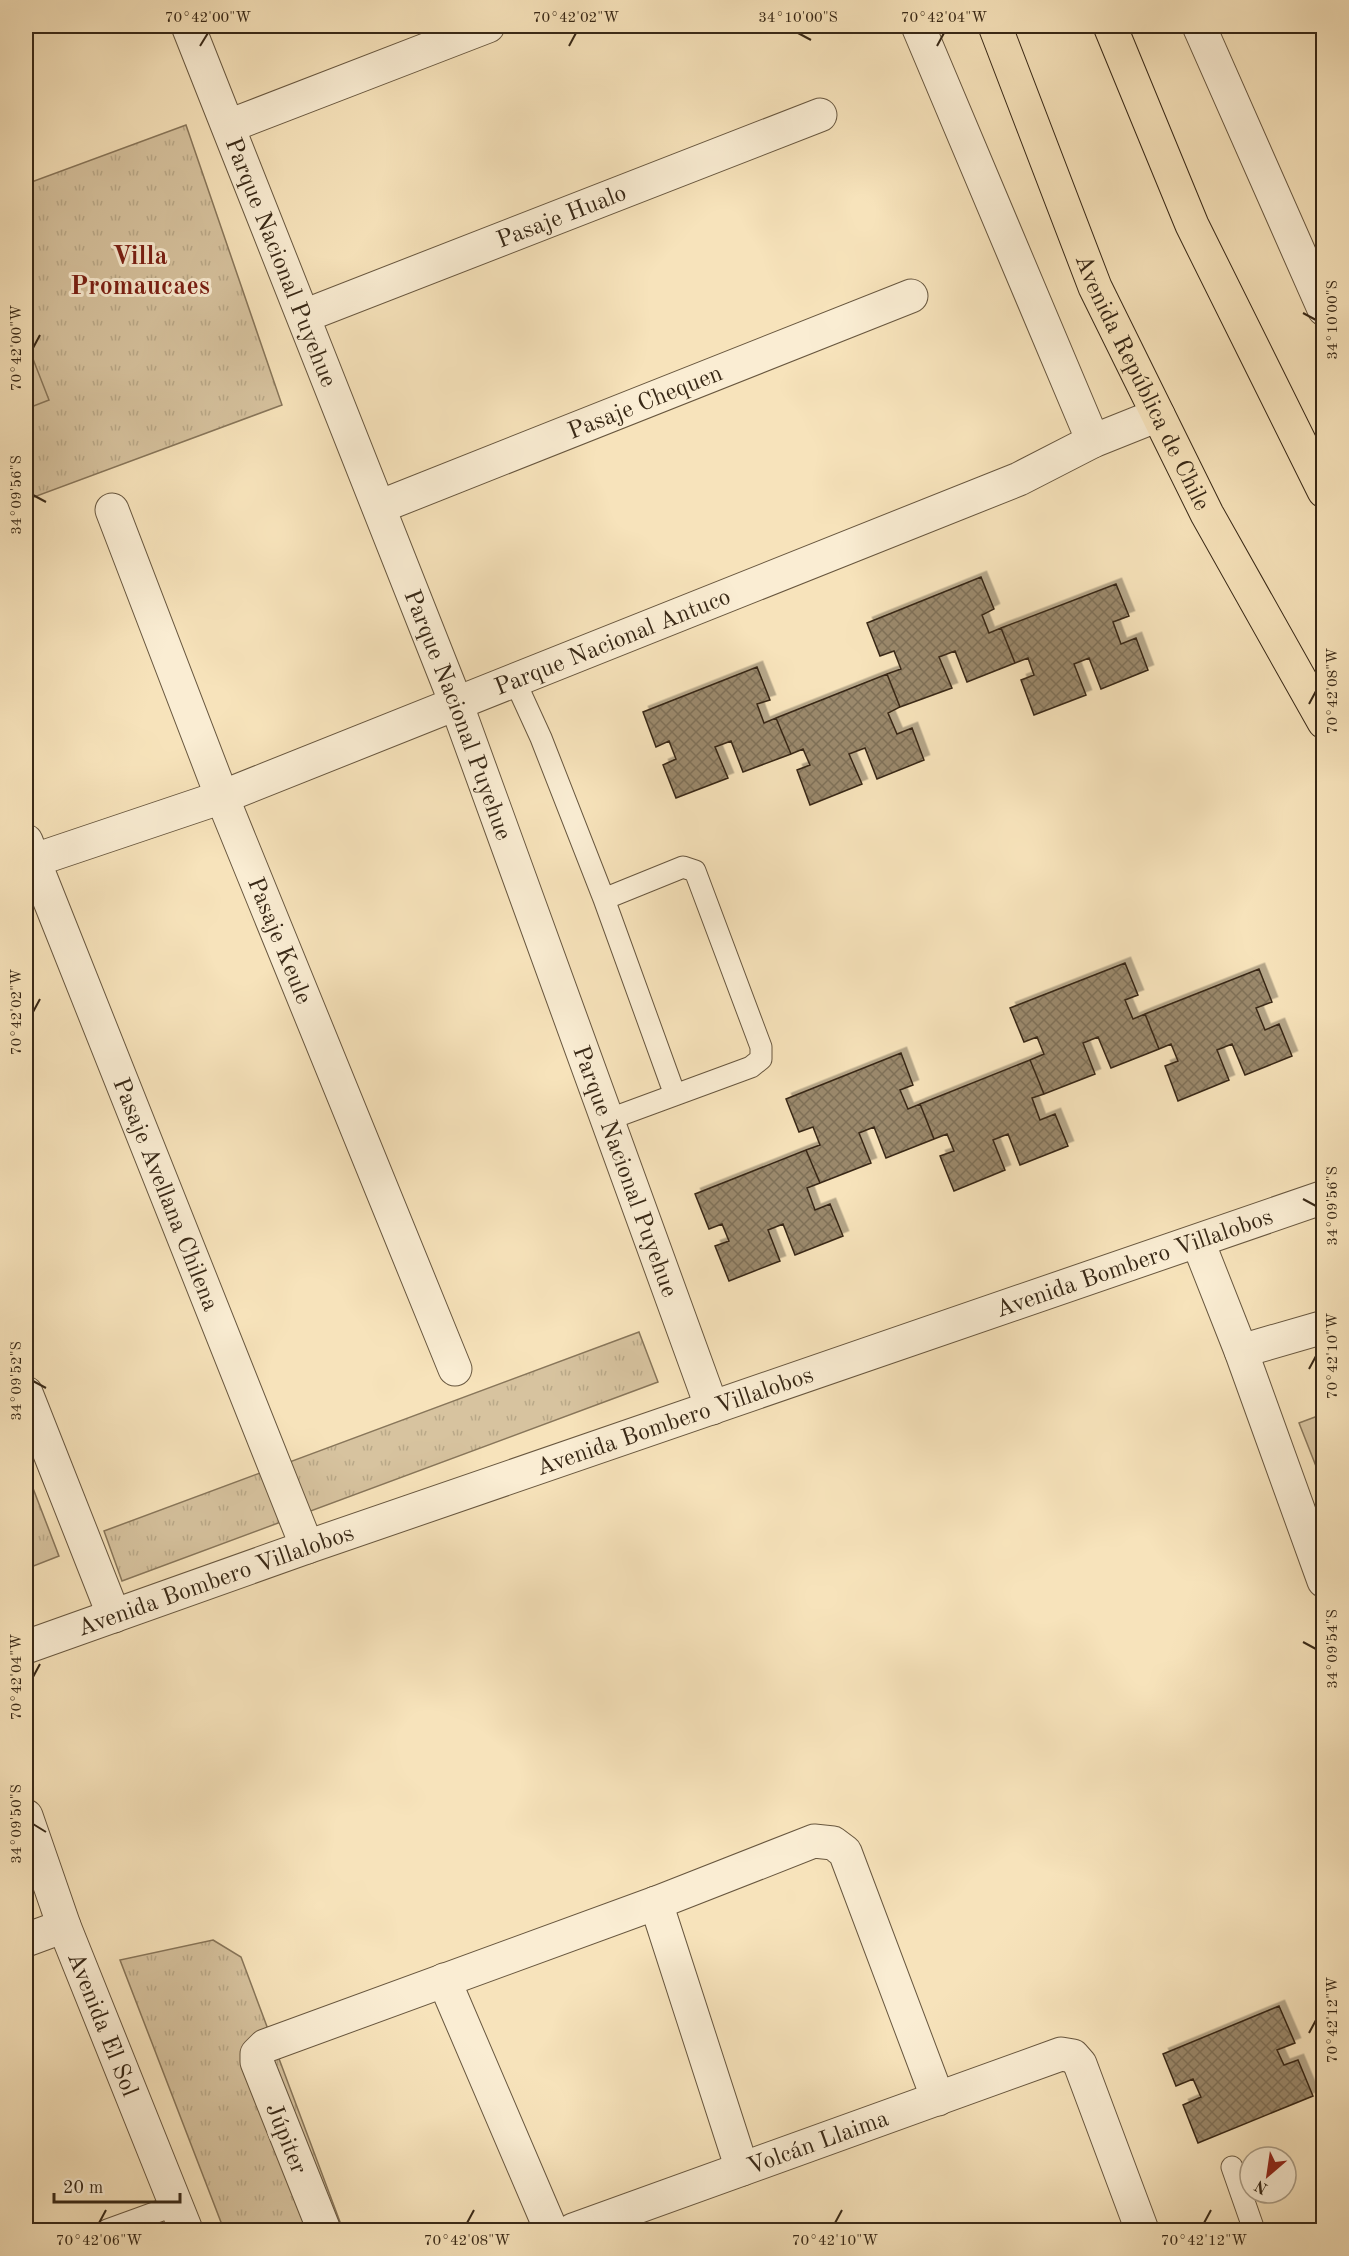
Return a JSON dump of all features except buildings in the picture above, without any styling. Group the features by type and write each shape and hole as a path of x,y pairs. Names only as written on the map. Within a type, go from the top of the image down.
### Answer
{"main road":[{"name":"Avenida República de Chile","path":"995,26 1095,287 1207,514 1323,722"},
{"path":"1110,26 1192,225 1323,491"}],"street":[{"name":"Parque Nacional Puyehue","path":"188,26 456,703 712,1408"},
{"path":"229,126 488,26"},
{"path":"918,26 1093,441"},
{"path":"1200,26 1323,309"},
{"name":"Pasaje Hualo","path":"304,316 819,116"},
{"name":"Pasaje Chequen","path":"379,507 911,296"},
{"name":"Parque Nacional Antuco","path":"28,854 222,797 1019,479 1093,441 1158,415"},
{"name":"Pasaje Keule","path":"112,510 222,797 455,1369"},
{"name":"Pasaje Avellana Chilena","path":"28,854 307,1547"},
{"name":"Avenida Bombero Villalobos","path":"26,1647 307,1547 1198,1242 1323,1197"},
{"path":"1198,1242 1241,1351 1323,1581"},
{"path":"1241,1351 1323,1327"},
{"path":"26,1393 114,1616"},
{"name":"Avenida El Sol","path":"26,1816 64,1926 181,2218"},
{"path":"551,2230 444,1980 656,1903 814,1841 833,1843 845,1852 938,2099"},
{"path":"656,1903 742,2169"},
{"path":"26,1940 64,1926"},
{"name":"Júpiter","path":"324,2230 257,2062 258,2054 265,2046 444,1980"},
{"name":"Volcán Llaima","path":"573,2230 1061,2054 1072,2056 1080,2064 1142,2230"}],"lane":[{"path":"514,679 541,738 675,1095"},
{"path":"603,899 683,867 695,871 706,893 761,1047 761,1059 751,1066 607,1120"},
{"path":"1232,2167 1254,2230"},
{"path":"106,2230 181,2218"}],"green space":[{"path":"186,125 282,405 26,500 26,184"},
{"path":"26,341 49,400 26,409"},
{"path":"639,1332 658,1382 122,1581 104,1531"},
{"path":"1324,1414 1323,1484 1299,1423"},
{"path":"26,1470 59,1556 26,1569"},
{"path":"213,1940 241,1957 343,2230 224,2230 120,1960"}],"district":[{"name":"Villa Promaucaes","path":"140,270"}]}
